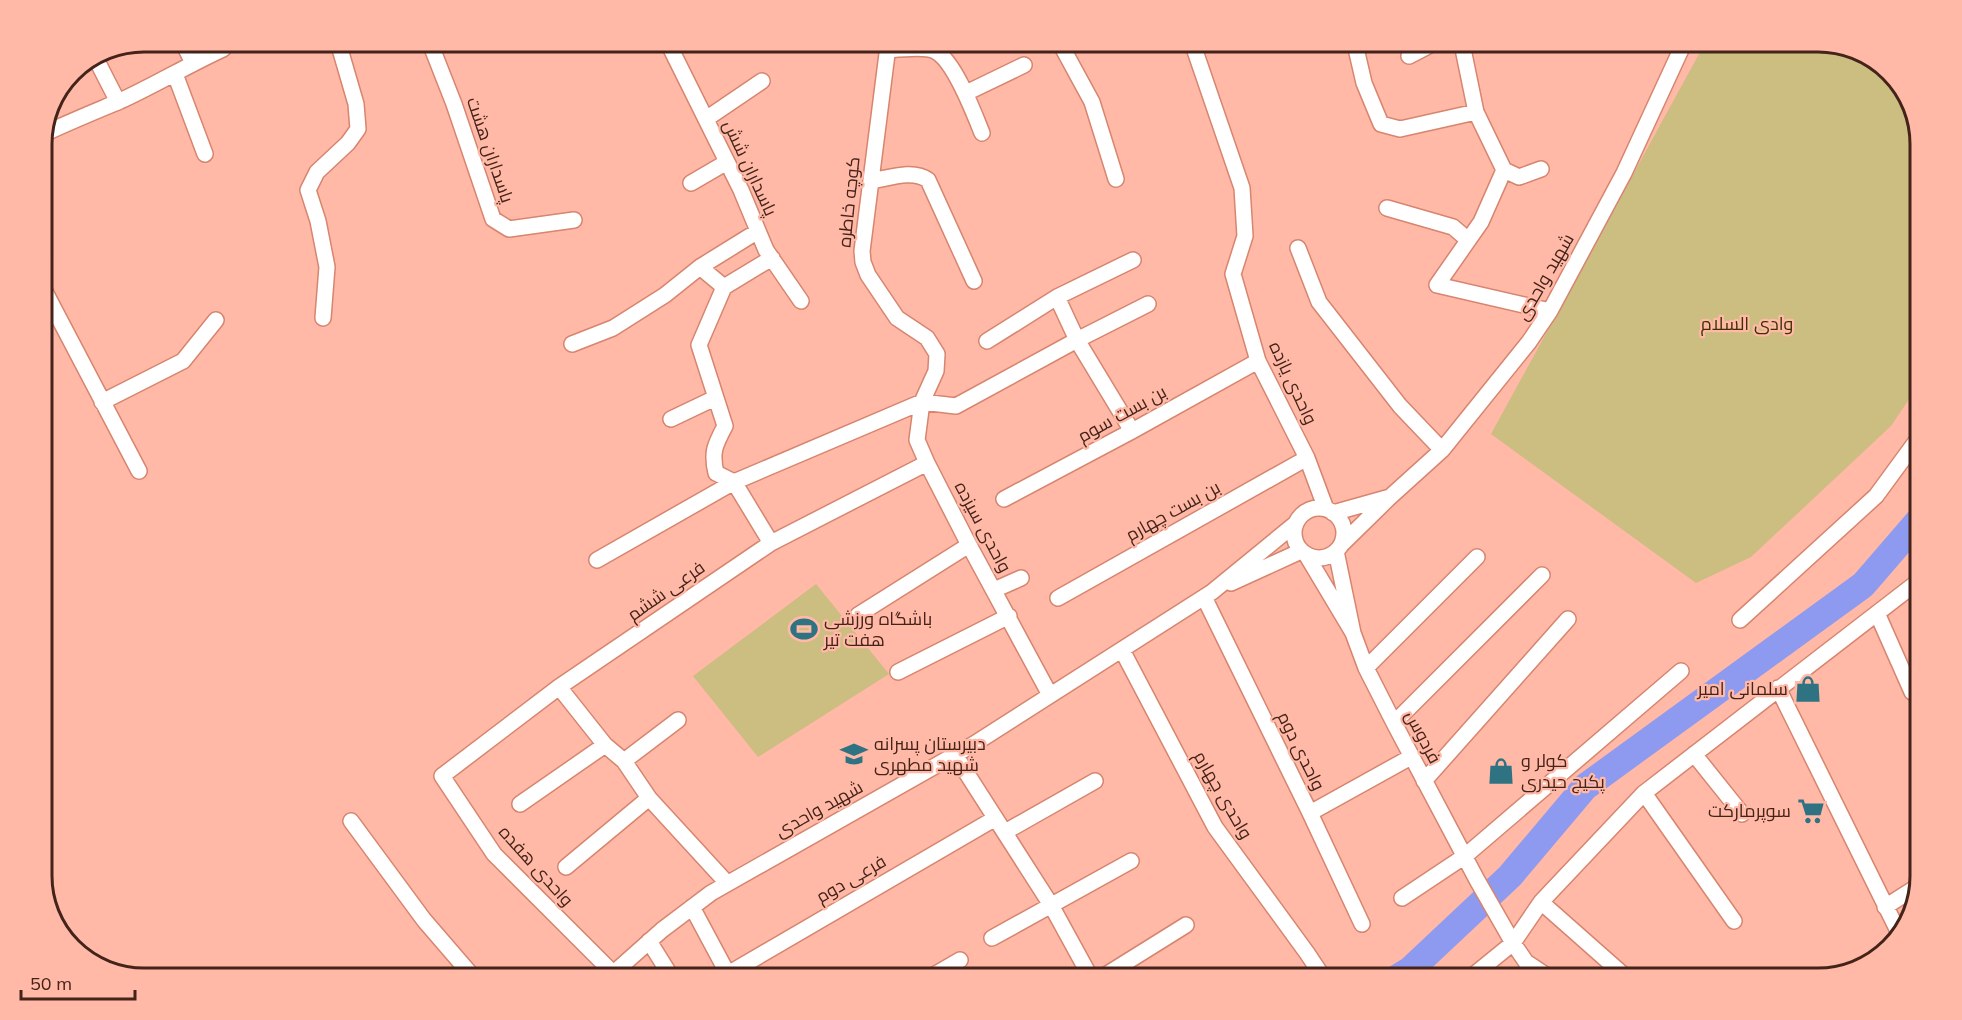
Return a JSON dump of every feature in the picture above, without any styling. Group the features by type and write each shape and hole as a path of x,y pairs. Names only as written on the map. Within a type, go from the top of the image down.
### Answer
{"street":[{"path":"55,129 175,75 189,56 208,52"},
{"path":"323,318 327,267 318,221 308,190 317,172 348,143 358,129 356,104 341,52"},
{"name":"پاسداران هشت","path":"434,52 454,104 493,219 509,229 574,220"},
{"name":"پاسداران شش","path":"672,52 758,231 772,258 801,301"},
{"name":"كوچه خاطره","path":"887,52 862,251 863,262 868,275 897,318 927,338 937,354 936,371"},
{"path":"938,52 942,55 966,93 982,132"},
{"path":"1065,52 1092,102 1116,178"},
{"name":"واحدی یازده","path":"1194,52 1242,188 1245,236 1233,274 1258,361 1330,511"},
{"path":"1357,52 1364,83 1381,124 1400,129 1476,112"},
{"path":"1409,56 1417,52"},
{"path":"1464,52 1476,112 1504,170 1519,177 1541,169"},
{"name":"شهید واحدی","path":"1338,548 1442,450 1530,342 1550,311 1624,173 1680,52"},
{"path":"99,65 118,102"},
{"path":"966,93 1024,65"},
{"path":"175,75 205,154"},
{"path":"706,119 762,81"},
{"path":"691,183 727,162"},
{"path":"1504,170 1481,222 1437,285 1550,311"},
{"path":"871,181 914,175 928,180 974,281"},
{"path":"1387,208 1453,227 1467,239"},
{"path":"572,344 613,328 664,295 700,267 758,231"},
{"path":"1298,248 1319,302 1400,406 1442,450"},
{"path":"771,543 734,482 716,473 713,459 714,446 724,426 699,345 724,287 772,258"},
{"path":"987,341 1057,297 1133,260"},
{"path":"700,267 724,287"},
{"path":"1057,297 1077,340 1132,431"},
{"path":"597,560 734,482 922,402 956,406 1148,304"},
{"path":"53,307 139,471"},
{"path":"102,402 183,361 216,320"},
{"name":"بن بست سوم","path":"1004,499 1258,361"},
{"name":"واحدی سیزده","path":"936,371 922,402 917,440 969,545 1050,695"},
{"path":"671,419 715,398"},
{"path":"1740,620 1876,496 1909,450"},
{"name":"بن بست چهارم","path":"1058,598 1307,459"},
{"name":"فرعی ششم","path":"442,776 560,687 771,543 927,463"},
{"path":"1208,595 1295,524 1305,512 1312,509 1330,511 1390,497"},
{"path":"1330,511 1342,524 1343,530 1338,548 1353,633"},
{"path":"1295,524 1294,538 1353,633"},
{"path":"858,615 969,545"},
{"path":"1208,595 1304,553 1323,558 1338,548"},
{"path":"1366,668 1477,557"},
{"path":"1394,723 1542,575"},
{"path":"994,590 1021,578"},
{"path":"1481,968 1511,939 1541,902 1644,793 1910,588"},
{"name":"شهید واحدی","path":"619,968 692,907 727,883 955,755 1208,595"},
{"name":"واحدی دوم","path":"1208,595 1362,924"},
{"path":"1877,613 1910,687"},
{"path":"898,672 1009,616"},
{"path":"1424,781 1569,619"},
{"name":"فردوس","path":"1353,633 1366,668 1424,781 1477,880 1526,962"},
{"name":"واحدی چهارم","path":"1122,650 1215,827 1317,968"},
{"path":"1402,898 1464,856 1681,671"},
{"path":"560,687 605,745 624,761 650,798 727,883"},
{"path":"1778,688 1895,925"},
{"path":"624,761 678,720"},
{"path":"520,804 605,745"},
{"path":"1694,754 1742,814"},
{"path":"955,755 1051,905 1086,968"},
{"path":"1310,813 1412,757"},
{"name":"واحدی هفده","path":"442,776 494,854 602,968"},
{"path":"1005,832 1095,781"},
{"path":"1644,793 1734,921"},
{"path":"566,867 650,798"},
{"name":"فرعی دوم","path":"743,968 994,819"},
{"path":"351,821 424,920 465,968"},
{"path":"992,938 1131,861"},
{"path":"1886,907 1908,892"},
{"path":"1541,902 1616,968"},
{"path":"692,907 725,968"},
{"path":"1117,968 1186,925"},
{"path":"649,941 666,968"},
{"path":"946,968 960,960"},
{"path":"1526,962 1529,968"},
{"path":"1526,962 1535,968"}],"green space":[{"name":"وادی السلام","path":"1700,52 1836,54 1869,68 1887,84 1905,115 1909,138 1909,399 1891,426 1751,557 1696,583 1491,434"},
{"name":"باشگاه ورزشی هفت تیر","path":"816,584 889,674 758,757 693,676"}],"waterway":[{"path":"1412,968 1510,876 1585,787 1863,585 1910,531"}],"place":[{"name":"باشگاه ورزشی هفت تیر","path":"804,629"},
{"name":"سلمانی امیر","path":"1808,689"},
{"name":"دبیرستان پسرانه شهید مطهری","path":"854,754"},
{"name":"کولر و پکیج حیدری","path":"1501,771"},
{"name":"سوپرمارکت","path":"1811,811"}]}
